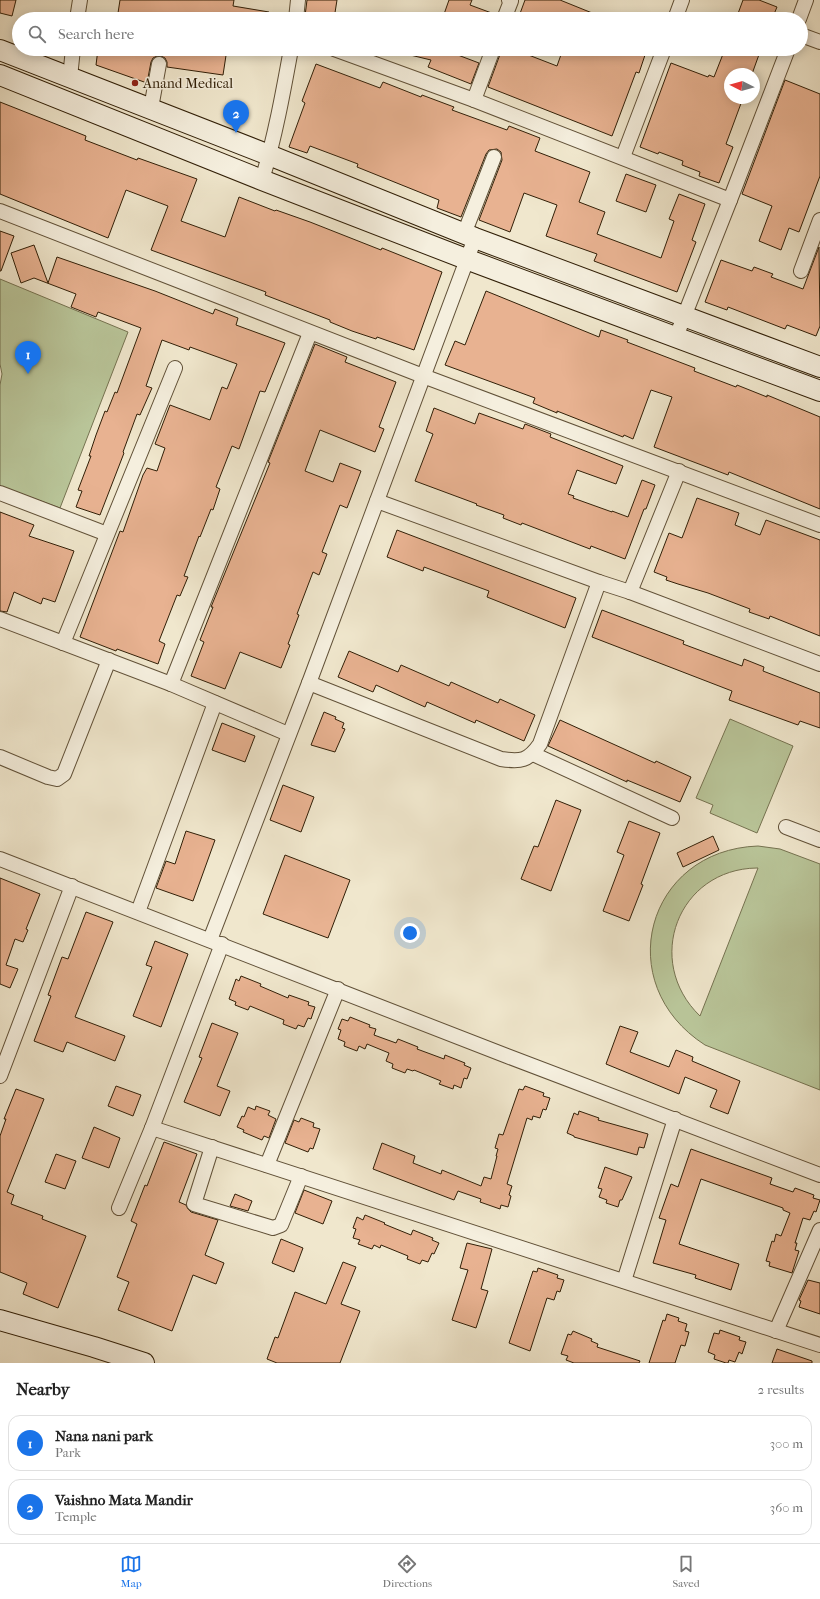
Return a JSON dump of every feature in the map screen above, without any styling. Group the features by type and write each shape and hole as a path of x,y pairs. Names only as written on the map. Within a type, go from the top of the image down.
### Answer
{"main road":[{"path":"0,50 12,55"},
{"path":"16,56 270,155 470,236 820,367"},
{"path":"0,75 262,180 466,259 820,391"},
{"path":"0,1320 144,1363"}],"street":[{"path":"78,12 80,0"},
{"path":"297,12 298,0"},
{"path":"507,12 511,1 509,0"},
{"path":"678,12 682,0"},
{"path":"802,12 806,0"},
{"path":"808,38 820,42"},
{"path":"70,77 72,56"},
{"path":"262,180 270,155 290,56"},
{"path":"353,56 474,100 730,200"},
{"path":"474,100 490,56"},
{"path":"623,157 661,56"},
{"path":"676,337 785,56"},
{"path":"151,108 159,64"},
{"path":"120,1208 152,1128 288,734 309,683 466,259 470,236 494,158"},
{"path":"0,211 310,333 820,525"},
{"path":"801,271 820,220"},
{"path":"171,684 310,333"},
{"path":"63,643 175,368"},
{"path":"630,592 679,471"},
{"path":"0,493 107,534"},
{"path":"377,501 630,592 820,664"},
{"path":"309,683 501,759 513,761 524,760 533,754 540,744 599,582"},
{"path":"0,619 171,684 288,734"},
{"path":"0,756 48,777 57,779 64,774 109,660"},
{"path":"138,912 215,703"},
{"path":"533,754 672,818"},
{"path":"786,827 820,840"},
{"path":"0,859 507,1056 820,1175"},
{"path":"0,1076 72,886"},
{"path":"267,1165 338,990"},
{"path":"624,1281 675,1119"},
{"path":"152,1128 820,1345"},
{"path":"212,1147 194,1204 273,1228 281,1225 301,1176"},
{"path":"776,1331 820,1230"}],"green space":[{"path":"0,279 128,332 60,508 0,486 0,385 2,374 0,364"},
{"path":"730,719 793,746 757,833 710,813 713,805 696,798"},
{"path":"758,846 780,849 820,864 820,1090 705,1045 675,1019 657,989 650,956 654,924 667,895 689,870 720,853","holes":["758,868 700,1016 683,994 674,970 672,945 678,922 689,901 707,884 730,872"]}],"building":[{"path":"0,0 16,0 12,16 0,13"},
{"path":"120,0 234,0 233,6 269,12 118,12"},
{"path":"307,0 337,0 335,12 306,12"},
{"path":"449,0 472,0 470,5 489,12 445,12"},
{"path":"525,0 560,0 590,12 521,12"},
{"path":"743,0 759,0 777,7 775,12 739,12"},
{"path":"97,56 157,56 153,58 151,62 147,83 96,65"},
{"path":"161,56 226,56 223,75 167,67 165,58"},
{"path":"414,56 460,56 479,63 471,84 428,67 431,60"},
{"path":"499,56 531,56 557,66 561,56 645,56 639,73 636,72 612,136 488,87"},
{"path":"722,56 758,56 754,68 724,68 724,104 741,104 726,144 733,147 719,183 699,176 700,172 682,165 683,161 640,147 671,63 708,77 709,75 714,77"},
{"path":"316,64 380,88 383,82 421,97 422,95 454,107 452,110 507,130 509,126 540,138 535,151 590,172 579,202 605,212 597,234 661,258 674,221 669,219 679,194 705,204 692,240 696,242 677,292 594,261 597,254 546,236 557,205 524,193 510,232 479,220 502,160 501,152 497,149 489,150 486,154 461,217 437,208 439,200 357,167 358,164 310,146 307,153 289,147 305,103 302,101"},
{"path":"785,80 820,94 820,176 799,232 789,228 781,250 759,241 772,206 742,194"},
{"path":"0,102 86,136 85,140 137,160 138,158 197,179 181,221 225,237 239,197 275,211 276,210 310,222 381,250 382,248 442,272 414,350 377,337 376,339 352,331 330,322 330,320 265,295 266,292 151,250 168,206 126,190 108,238 0,194"},
{"path":"626,174 656,185 646,212 616,201"},
{"path":"0,231 14,236 1,271 0,271"},
{"path":"34,245 48,283 57,257 155,291 213,314 215,309 238,318 236,325 285,343 265,392 260,391 239,449 232,446 216,487 220,489 213,510 211,509 200,537 199,536 184,576 188,577 180,596 177,595 159,641 165,644 158,664 117,649 116,651 80,637 120,531 123,532 143,475 147,468 157,471 165,448 155,444 170,405 210,420 222,387 227,389 237,364 190,347 189,350 162,340 146,386 152,388 140,415 137,414 123,452 124,453 100,515 76,507 82,491 78,490 91,456 89,456 96,435 105,411 107,412 115,392 117,393 141,328 98,312 96,317 71,307 76,294 34,278 21,283 11,253"},
{"path":"819,247 820,326 816,336 787,325 785,329 728,307 727,310 705,302 721,260 752,271 754,267 773,274 771,277 803,289"},
{"path":"486,291 599,337 601,330 628,340 627,342 695,368 694,371 736,387 737,385 767,397 767,395 820,417 820,509 729,472 728,475 654,447 672,397 651,390 633,439 624,435 623,437 557,411 557,413 533,403 535,398 445,365 455,341 465,345"},
{"path":"315,344 347,357 345,362 396,382 379,427 384,429 375,452 320,430 305,471 333,482 340,463 361,471 347,508 340,505 322,552 327,554 319,575 313,572 297,614 299,615 281,668 240,652 225,689 191,676 204,642 200,640 213,607 211,607 270,463 268,462"},
{"path":"434,408 475,424 479,413 523,429 525,424 551,434 550,437 623,466 616,484 577,470 568,494 574,496 573,498 612,512 628,517 642,480 655,485 625,559 591,546 590,549 522,523 521,525 503,518 504,515 415,481 433,434 426,431"},
{"path":"697,498 739,513 735,525 760,535 766,520 820,540 820,636 770,616 769,619 749,612 750,609 708,593 666,580 667,577 654,572 669,533 682,538"},
{"path":"0,512 34,525 29,536 74,551 55,602 43,598 41,604 14,592 7,612 0,611"},
{"path":"397,530 576,598 565,628 487,597 489,591 424,567 423,571 387,557"},
{"path":"602,610 684,641 683,644 742,666 744,659 764,667 763,671 820,693 820,728 800,721 798,725 729,700 732,691 592,637"},
{"path":"349,651 398,672 401,665 449,686 451,682 498,703 500,699 535,715 524,741 476,720 475,723 427,702 425,707 376,685 373,692 338,677"},
{"path":"324,712 336,717 335,719 344,723 342,728 345,729 335,752 311,745"},
{"path":"560,720 655,763 656,761 691,777 680,802 627,780 627,782 548,746"},
{"path":"222,723 255,736 245,762 212,750"},
{"path":"283,785 314,797 301,832 270,820"},
{"path":"556,800 581,810 551,891 521,879 534,846 538,847"},
{"path":"629,821 660,833 641,884 643,885 629,921 603,911 624,855 617,852"},
{"path":"186,831 215,840 193,901 156,888 166,861 175,864"},
{"path":"713,836 719,850 683,867 677,853"},
{"path":"285,855 350,880 328,938 263,914"},
{"path":"0,878 40,894 26,929 28,930 23,942 15,939 6,965 18,969 10,988 0,984"},
{"path":"86,912 113,922 75,1017 125,1036 115,1061 67,1042 63,1052 34,1041 51,996 48,995 62,957 68,959"},
{"path":"155,941 188,954 161,1027 133,1016 152,967 146,965"},
{"path":"241,976 261,984 260,986 288,998 289,995 309,1002 308,1005 315,1007 311,1019 308,1018 304,1027 298,1025 296,1029 283,1024 284,1020 250,1006 248,1010 235,1005 236,1002 229,999 236,979 239,981"},
{"path":"350,1017 376,1029 374,1035 396,1043 398,1039 418,1047 417,1049 444,1059 445,1055 465,1063 464,1065 471,1068 467,1079 464,1078 461,1088 454,1085 453,1089 439,1084 441,1081 414,1070 407,1069 405,1073 392,1068 393,1064 386,1061 389,1053 367,1044 365,1049 359,1046 357,1051 344,1046 345,1042 338,1039 341,1030 338,1029 342,1019 348,1021"},
{"path":"212,1023 238,1033 217,1086 230,1091 220,1116 184,1102 202,1058 199,1057"},
{"path":"620,1026 638,1032 630,1052 669,1067 676,1050 693,1057 692,1061 740,1081 728,1114 710,1107 717,1090 685,1077 679,1094 606,1064"},
{"path":"116,1086 141,1095 133,1116 108,1106"},
{"path":"525,1086 544,1093 543,1096 550,1098 546,1110 543,1109 540,1118 533,1116 532,1120 527,1118 507,1184 512,1186 509,1195 511,1196 508,1207 501,1205 500,1209 480,1202 481,1199 458,1191 454,1200 373,1169 382,1143 415,1156 413,1163 441,1174 442,1170 481,1186 484,1177 491,1179 497,1156 498,1149 495,1148 499,1134 503,1135 519,1089 523,1090"},
{"path":"16,1089 44,1099 7,1192 14,1195 11,1204 43,1216 42,1219 86,1236 58,1308 23,1294 27,1283 0,1272 0,1136 6,1119 4,1119"},
{"path":"256,1106 270,1111 268,1115 276,1119 269,1138 264,1136 262,1140 243,1132 244,1130 237,1127 242,1116 244,1117 248,1107 255,1110"},
{"path":"579,1111 599,1118 598,1120 648,1134 644,1148 639,1147 637,1155 574,1137 567,1133 574,1113 578,1115"},
{"path":"301,1118 314,1123 313,1127 320,1129 313,1149 310,1148 308,1152 285,1143 294,1120 299,1122"},
{"path":"94,1127 120,1138 109,1168 82,1158"},
{"path":"164,1142 197,1154 179,1202 186,1205 191,1212 218,1220 205,1255 224,1263 216,1284 193,1275 172,1331 118,1310 129,1282 117,1277 137,1224 131,1221 145,1185 147,1186"},
{"path":"691,1149 772,1178 770,1184 793,1192 795,1188 814,1195 813,1198 820,1200 816,1212 814,1211 810,1220 803,1218 795,1243 797,1243 795,1250 799,1251 792,1273 769,1266 770,1262 766,1261 772,1241 774,1242 776,1234 781,1236 790,1213 783,1210 783,1208 701,1179 679,1244 739,1264 731,1290 695,1278 696,1275 653,1263 666,1220 659,1218 671,1184 678,1187"},
{"path":"56,1154 76,1161 65,1189 45,1182"},
{"path":"605,1167 632,1177 618,1207 606,1203 607,1200 599,1197 602,1189 598,1188"},
{"path":"304,1190 332,1201 323,1224 295,1213"},
{"path":"235,1194 252,1201 248,1211 230,1206"},
{"path":"365,1215 411,1235 413,1230 433,1238 432,1240 439,1243 434,1254 432,1253 428,1262 422,1260 420,1264 407,1259 408,1256 381,1245 380,1248 374,1245 372,1249 358,1244 360,1240 353,1238 356,1229 353,1228 357,1217 363,1220"},
{"path":"281,1239 303,1248 294,1272 272,1263"},
{"path":"467,1243 492,1249 481,1289 488,1291 476,1328 452,1320 468,1270 460,1268"},
{"path":"343,1262 356,1267 341,1304 360,1311 340,1363 277,1363 267,1359 275,1337 278,1338 295,1292 326,1304"},
{"path":"538,1268 558,1275 557,1278 564,1280 560,1292 557,1291 554,1300 547,1298 530,1351 509,1343 533,1271 537,1272"},
{"path":"808,1280 820,1283 820,1314 799,1307 801,1301 799,1300"},
{"path":"667,1314 679,1318 678,1321 687,1324 685,1331 689,1332 685,1346 681,1345 675,1363 649,1363 663,1320 665,1321"},
{"path":"720,1330 740,1337 739,1340 746,1342 742,1354 739,1352 735,1362 729,1360 728,1363 726,1363 714,1359 715,1355 708,1352 714,1333 719,1334"},
{"path":"573,1331 592,1339 591,1341 598,1344 597,1347 640,1361 639,1363 574,1363 566,1360 568,1356 561,1354 568,1334 571,1335"},
{"path":"777,1349 812,1361 812,1363 772,1363"}],"place":[{"name":"Anand Medical","path":"135,83"},
{"name":"Vaishno Mata Mandir","path":"236,133"},
{"name":"Nana nani park","path":"28,374"}]}
